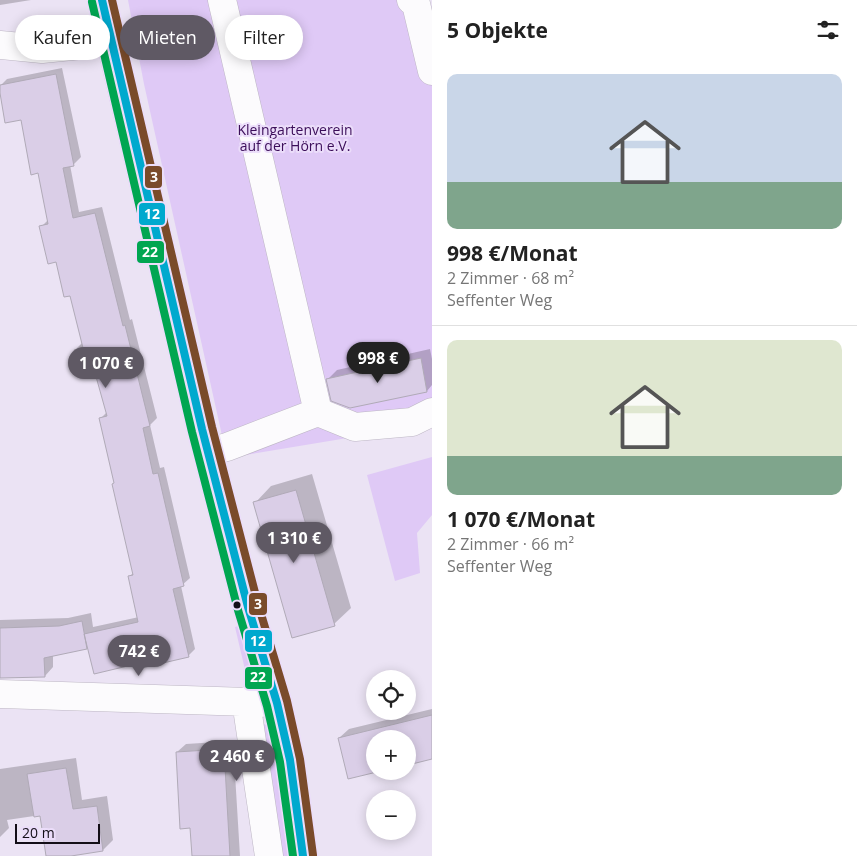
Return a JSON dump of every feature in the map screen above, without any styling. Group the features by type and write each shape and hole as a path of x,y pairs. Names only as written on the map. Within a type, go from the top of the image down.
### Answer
{"street":[{"path":"102,0 105,15"},
{"path":"222,0 318,412"},
{"path":"412,0 416,4 432,71"},
{"path":"110,39 207,452 248,607 277,703 290,760 303,856"},
{"path":"0,45 15,46"},
{"path":"207,452 227,447 318,412 355,428 412,422 432,412"},
{"path":"0,694 277,703"},
{"path":"246,701 269,856"}],"green space":[{"name":"Kleingartenverein auf der Hörn e.V.","path":"128,0 425,0 432,25 432,424 227,458 139,60 215,60 215,15 131,15"},
{"path":"432,457 432,515 417,533 420,573 395,581 367,475"},
{"path":"242,625 250,656 249,668 246,674 235,627"},
{"path":"261,721 267,726 273,741 291,856 279,856"}],"building":[{"path":"56,74 74,166 63,168 73,218 95,213 123,326 125,325 150,426 143,428 153,474 158,473 184,586 173,589 189,657 137,669 136,664 94,674 84,634 138,622 128,576 133,575 99,418 107,416 95,373 81,376 74,350 83,348 70,296 64,297 56,262 48,264 39,226 48,224 38,173 31,175 21,120 5,123 0,93 0,85"},
{"path":"421,358 427,392 350,408 331,401 326,379"},
{"path":"296,490 335,626 292,638 253,502"},
{"path":"82,621 87,649 44,658 45,677 0,678 0,628 59,626"},
{"path":"432,715 432,759 416,763 416,730 371,730 416,720"},
{"path":"366,731 366,775 348,779 338,738"},
{"path":"224,749 230,856 192,856 190,828 180,829 176,752"},
{"path":"66,768 73,809 97,806 103,851 71,856 46,856 40,816 34,817 27,774"}],"transit line":[{"name":"12","path":"102,0 202,429 248,607 277,703 290,760 303,856"},
{"name":"3","path":"112,0 212,427 258,604 287,701 300,759 313,855"},
{"name":"22","path":"92,2 192,432 238,610 267,706 280,762 293,856"}]}
